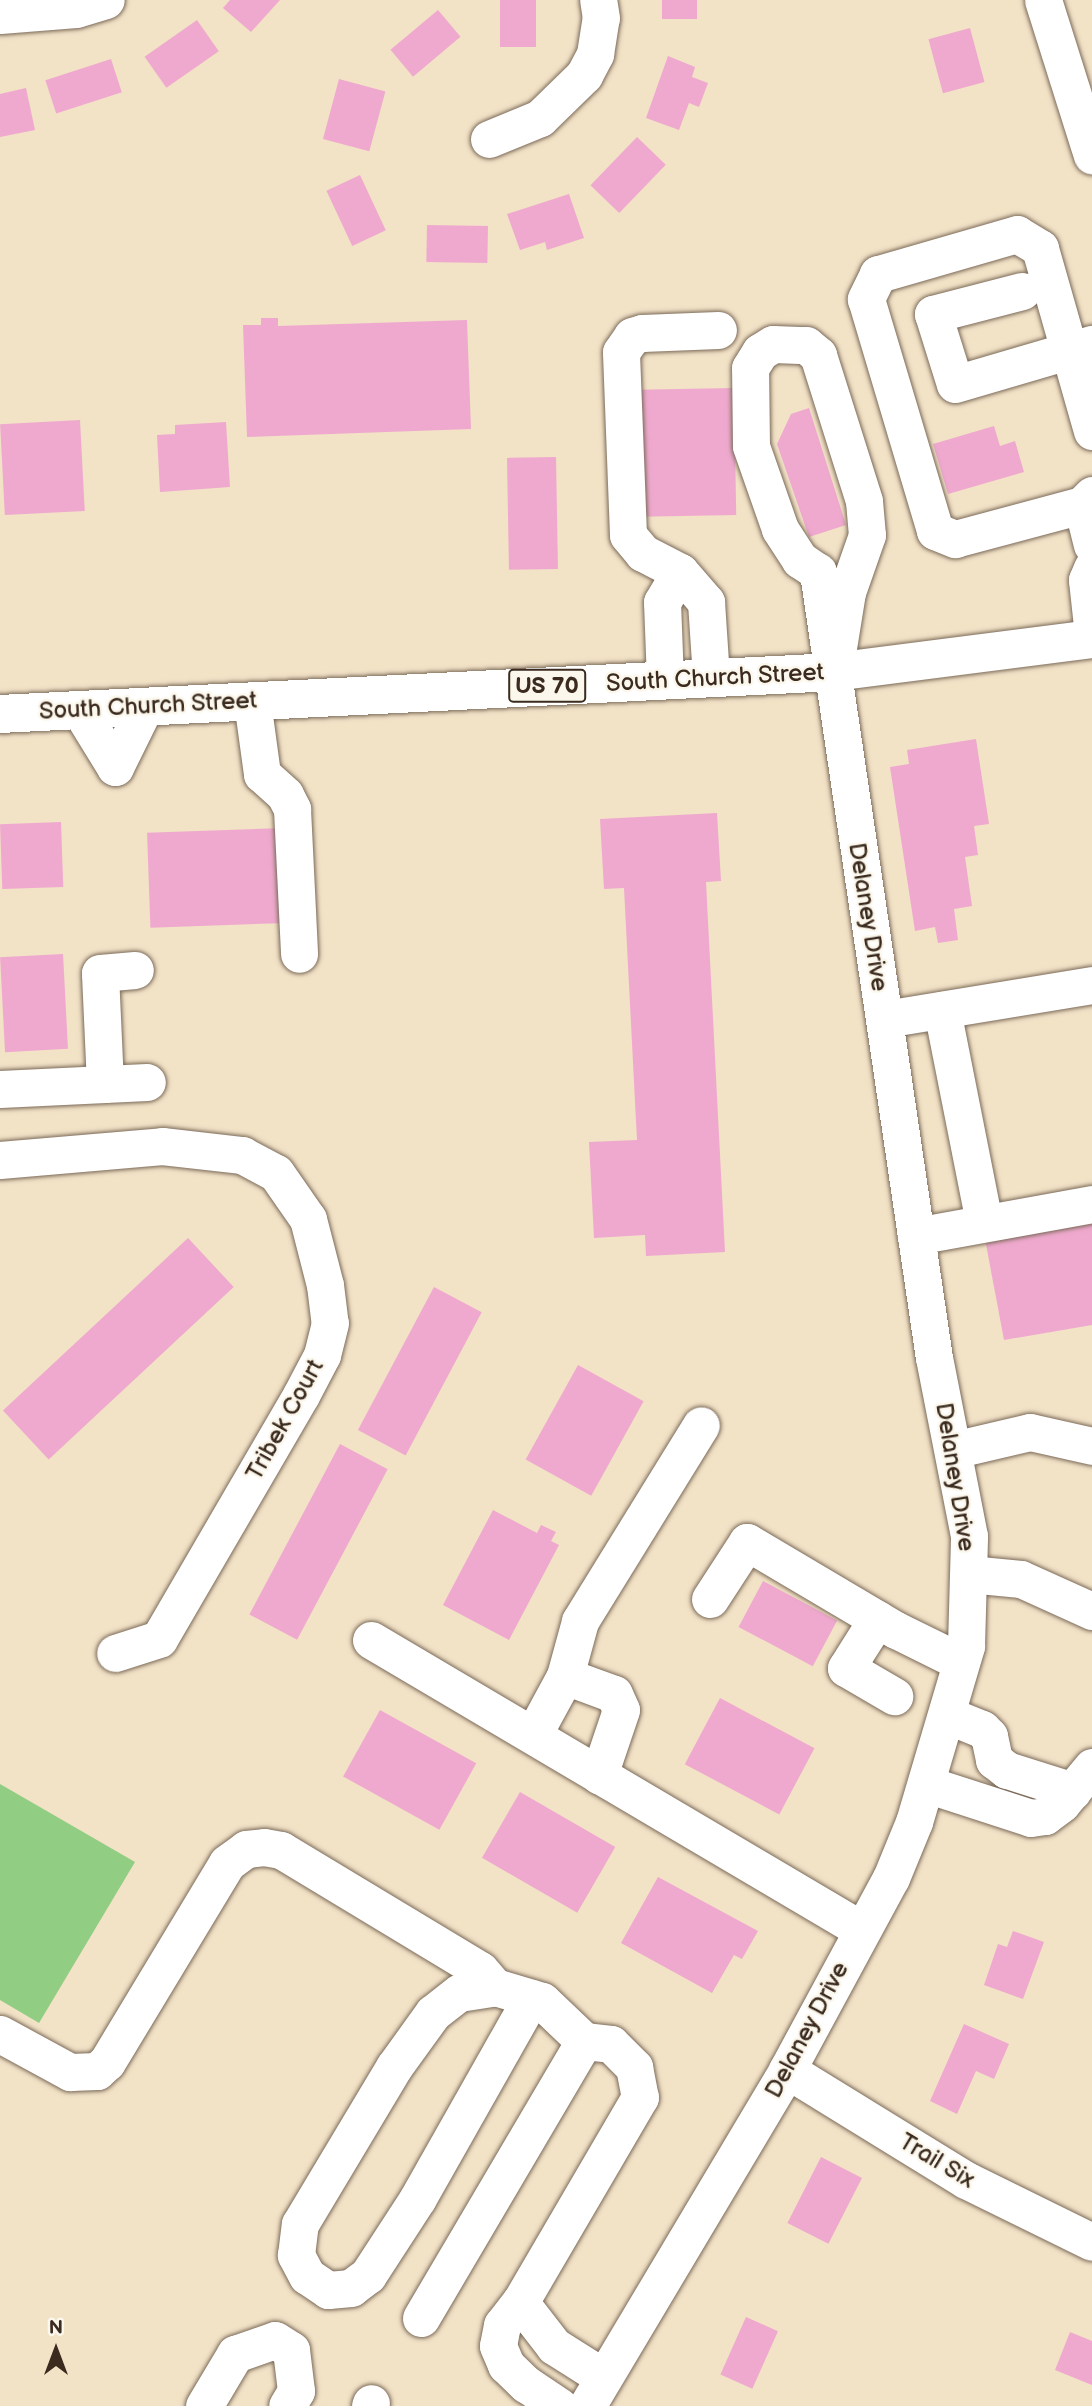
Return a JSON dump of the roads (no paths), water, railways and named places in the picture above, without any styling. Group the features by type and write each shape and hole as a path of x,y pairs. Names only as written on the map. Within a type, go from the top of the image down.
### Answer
{"main road":[{"name":"South Church Street","path":"0,714 834,672 1092,639"}],"street":[{"path":"0,15 76,9 106,0"},
{"path":"489,139 540,118 584,75 595,54 601,18 598,0"},
{"path":"1043,0 1092,153"},
{"path":"1092,430 1081,347 1041,248 1017,234 878,274 866,299 935,531 955,539 1087,500 1092,545"},
{"path":"1022,291 933,314 956,384 1081,347"},
{"path":"711,678 706,602 680,572 643,553 628,535 621,352 632,336 642,333 718,330"},
{"name":"Delaney Drive","path":"595,2391 787,2070 891,1878 926,1784 961,1662 969,1574 969,1536 916,1236 818,572 800,559 780,529 751,446 750,368 760,352 773,344 806,345 818,355 864,501 867,535 847,592 834,672"},
{"path":"1092,568 1087,580 1092,626"},
{"path":"665,680 662,602 680,572"},
{"path":"252,701 261,774 285,795 292,809 299,954"},
{"path":"80,709 115,766 145,706"},
{"path":"105,1084 100,973 135,970"},
{"path":"885,1019 1092,985"},
{"path":"942,1010 984,1223"},
{"path":"0,1089 147,1082"},
{"name":"Tribek Court","path":"0,1160 162,1146 242,1155 276,1172 308,1219 325,1285 330,1323 322,1355 301,1395 159,1639 115,1653"},
{"path":"916,1236 1092,1203"},
{"path":"533,1735 565,1676 580,1621 701,1425"},
{"path":"953,1450 1030,1432 1092,1446"},
{"path":"710,1599 747,1542 877,1619 961,1662"},
{"path":"969,1574 1021,1578 1092,1611"},
{"path":"877,1619 846,1668 894,1696"},
{"path":"371,1640 862,1930"},
{"path":"565,1676 614,1694 621,1710 599,1775"},
{"path":"947,1715 982,1728 989,1736 994,1760 1007,1770 1050,1780 1082,1779"},
{"path":"926,1784 1031,1818 1045,1816 1082,1779"},
{"path":"0,2035 70,2072 97,2071 107,2062 227,1863 246,1849 264,1847 281,1850 480,1970 495,1987"},
{"path":"531,1998 418,2198 368,2275 351,2288 328,2290 307,2276 296,2255 300,2224 394,2067 433,2013 459,1993 495,1987 542,2001 584,2041 611,2043 634,2067 640,2097 520,2302 502,2325 498,2346 506,2365 526,2384 559,2406"},
{"path":"421,2318 584,2041"},
{"name":"Trail Six","path":"787,2070 966,2180 1092,2242"},
{"path":"520,2302 554,2346 595,2391"},
{"path":"204,2406 235,2354 275,2340 291,2350 296,2390 287,2406"}]}
